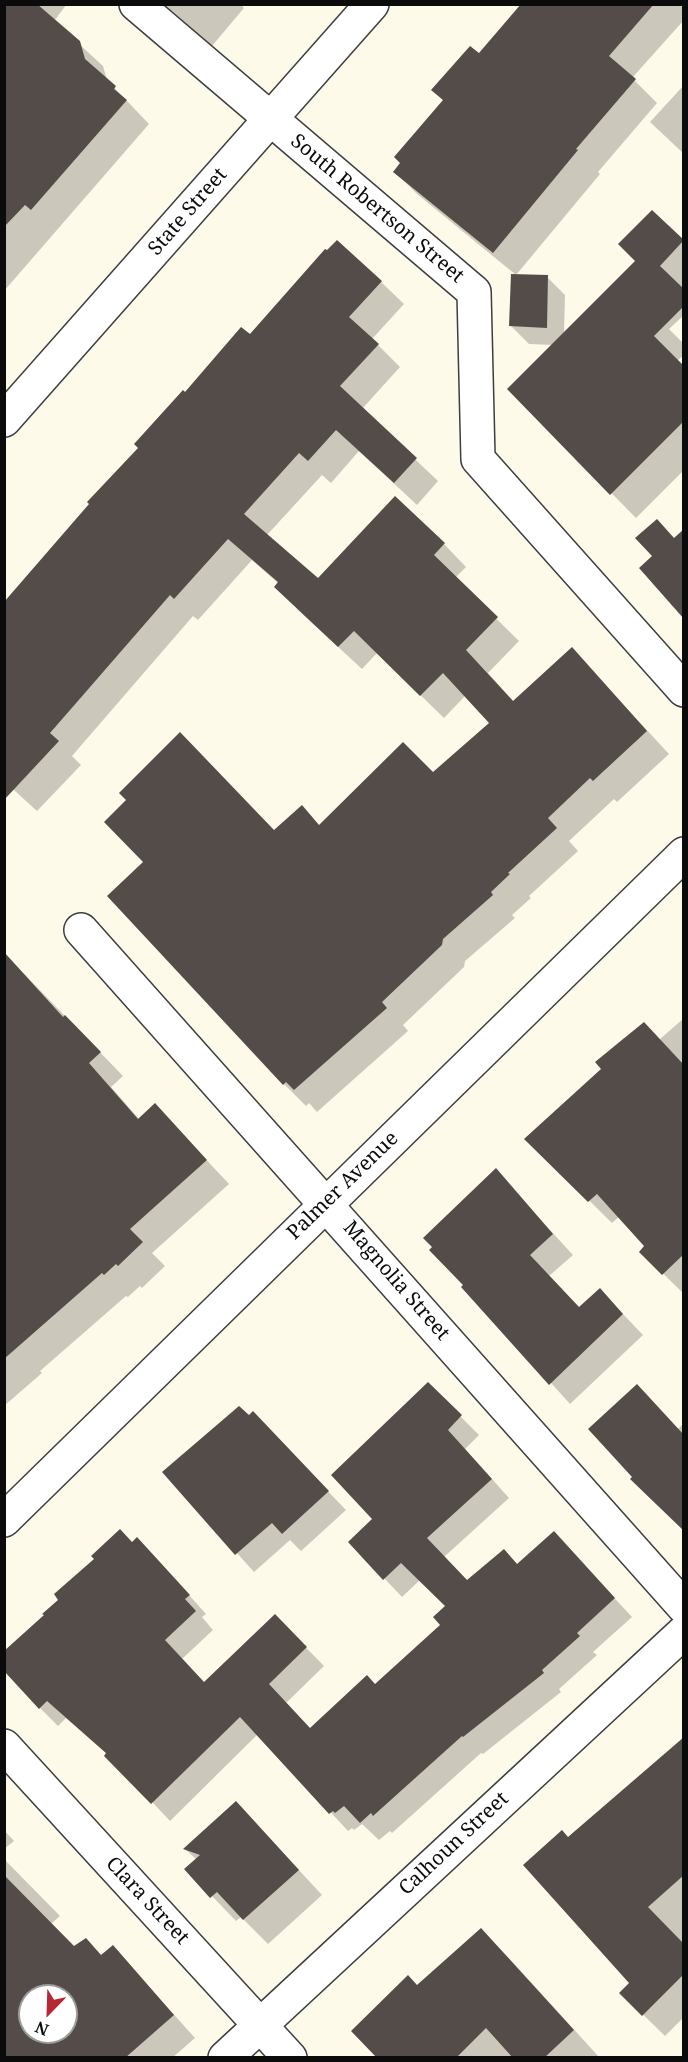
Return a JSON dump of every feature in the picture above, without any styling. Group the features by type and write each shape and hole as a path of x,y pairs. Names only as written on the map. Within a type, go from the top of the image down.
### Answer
{"street":[{"name":"South Robertson Street","path":"136,4 474,292 478,459 684,690"},
{"name":"State Street","path":"4,420 372,4"},
{"name":"Palmer Avenue","path":"4,1520 326,1202 684,854"},
{"name":"Magnolia Street","path":"81,930 684,1606"},
{"name":"Calhoun Street","path":"225,2058 684,1632"},
{"name":"Clara Street","path":"4,1746 290,2058"}],"building":[{"path":"4,4 37,4 80,41 85,59 116,86 114,89 127,100 31,210 25,205 4,227"},
{"path":"521,4 654,4 609,56 636,79 576,149 578,150 493,253 393,172 400,163 394,157 443,100 431,90 470,46 479,53"},
{"path":"652,210 684,240 660,266 684,289 684,306 654,336 684,366 684,421 610,495 507,389 635,261 618,244"},
{"path":"337,240 382,281 349,317 379,344 340,386 417,458 394,483 336,430 308,461 299,453 244,514 318,578 395,496 445,543 434,555 498,617 466,650 513,701 572,647 647,731 593,781 590,778 548,818 557,828 508,873 510,874 491,892 493,895 443,939 442,945 382,1002 387,1008 294,1090 286,1082 283,1085 107,896 143,862 104,822 126,800 119,793 180,732 274,830 302,805 319,825 403,742 433,772 489,723 443,673 420,696 354,631 338,647 274,587 278,582 228,539 174,599 170,595 50,733 59,741 4,800 4,602 89,504 87,502 138,448 134,444 183,390 185,392 241,327 250,334 325,249 327,250"},
{"path":"511,274 548,275 547,328 509,326"},
{"path":"657,519 674,538 684,529 684,619 639,568 652,556 635,538"},
{"path":"4,952 63,1017 65,1015 101,1052 89,1063 138,1119 155,1103 207,1160 130,1229 143,1242 118,1266 116,1264 104,1275 102,1273 4,1359"},
{"path":"644,1022 684,1065 684,1254 662,1275 639,1252 644,1246 597,1194 588,1202 524,1139 601,1069 595,1062"},
{"path":"496,1168 553,1234 530,1255 579,1307 600,1288 623,1314 549,1385 461,1287 463,1285 429,1250 432,1247 423,1238"},
{"path":"428,1382 462,1415 448,1430 492,1479 427,1538 467,1580 504,1549 517,1564 554,1531 615,1598 577,1633 580,1636 542,1670 544,1673 462,1736 373,1816 371,1813 360,1823 344,1806 335,1813 333,1811 329,1814 240,1717 151,1804 104,1756 106,1753 47,1701 39,1709 4,1671 4,1651 44,1615 42,1614 58,1600 54,1594 94,1559 91,1556 120,1529 132,1542 137,1537 190,1595 185,1599 196,1611 165,1640 204,1682 275,1614 307,1647 269,1684 310,1728 367,1675 375,1684 440,1625 433,1617 445,1606 401,1563 383,1580 348,1542 372,1519 331,1475"},
{"path":"637,1384 684,1435 684,1531 630,1479 632,1477 588,1429"},
{"path":"239,1406 249,1415 253,1411 329,1491 282,1534 272,1523 235,1555 162,1472"},
{"path":"684,1737 684,1875 648,1907 684,1944 684,1974 642,2016 619,1993 629,1983 523,1865 562,1830 568,1837"},
{"path":"236,1801 299,1870 243,1920 217,1892 210,1898 184,1869 200,1855 183,1849"},
{"path":"4,1875 74,1946 86,1938 101,1955 113,1945 174,2015 125,2058 4,2058"},
{"path":"481,1928 574,2030 544,2058 513,2058 486,2028 456,2058 377,2058 351,2031 408,1975 417,1985"}]}
